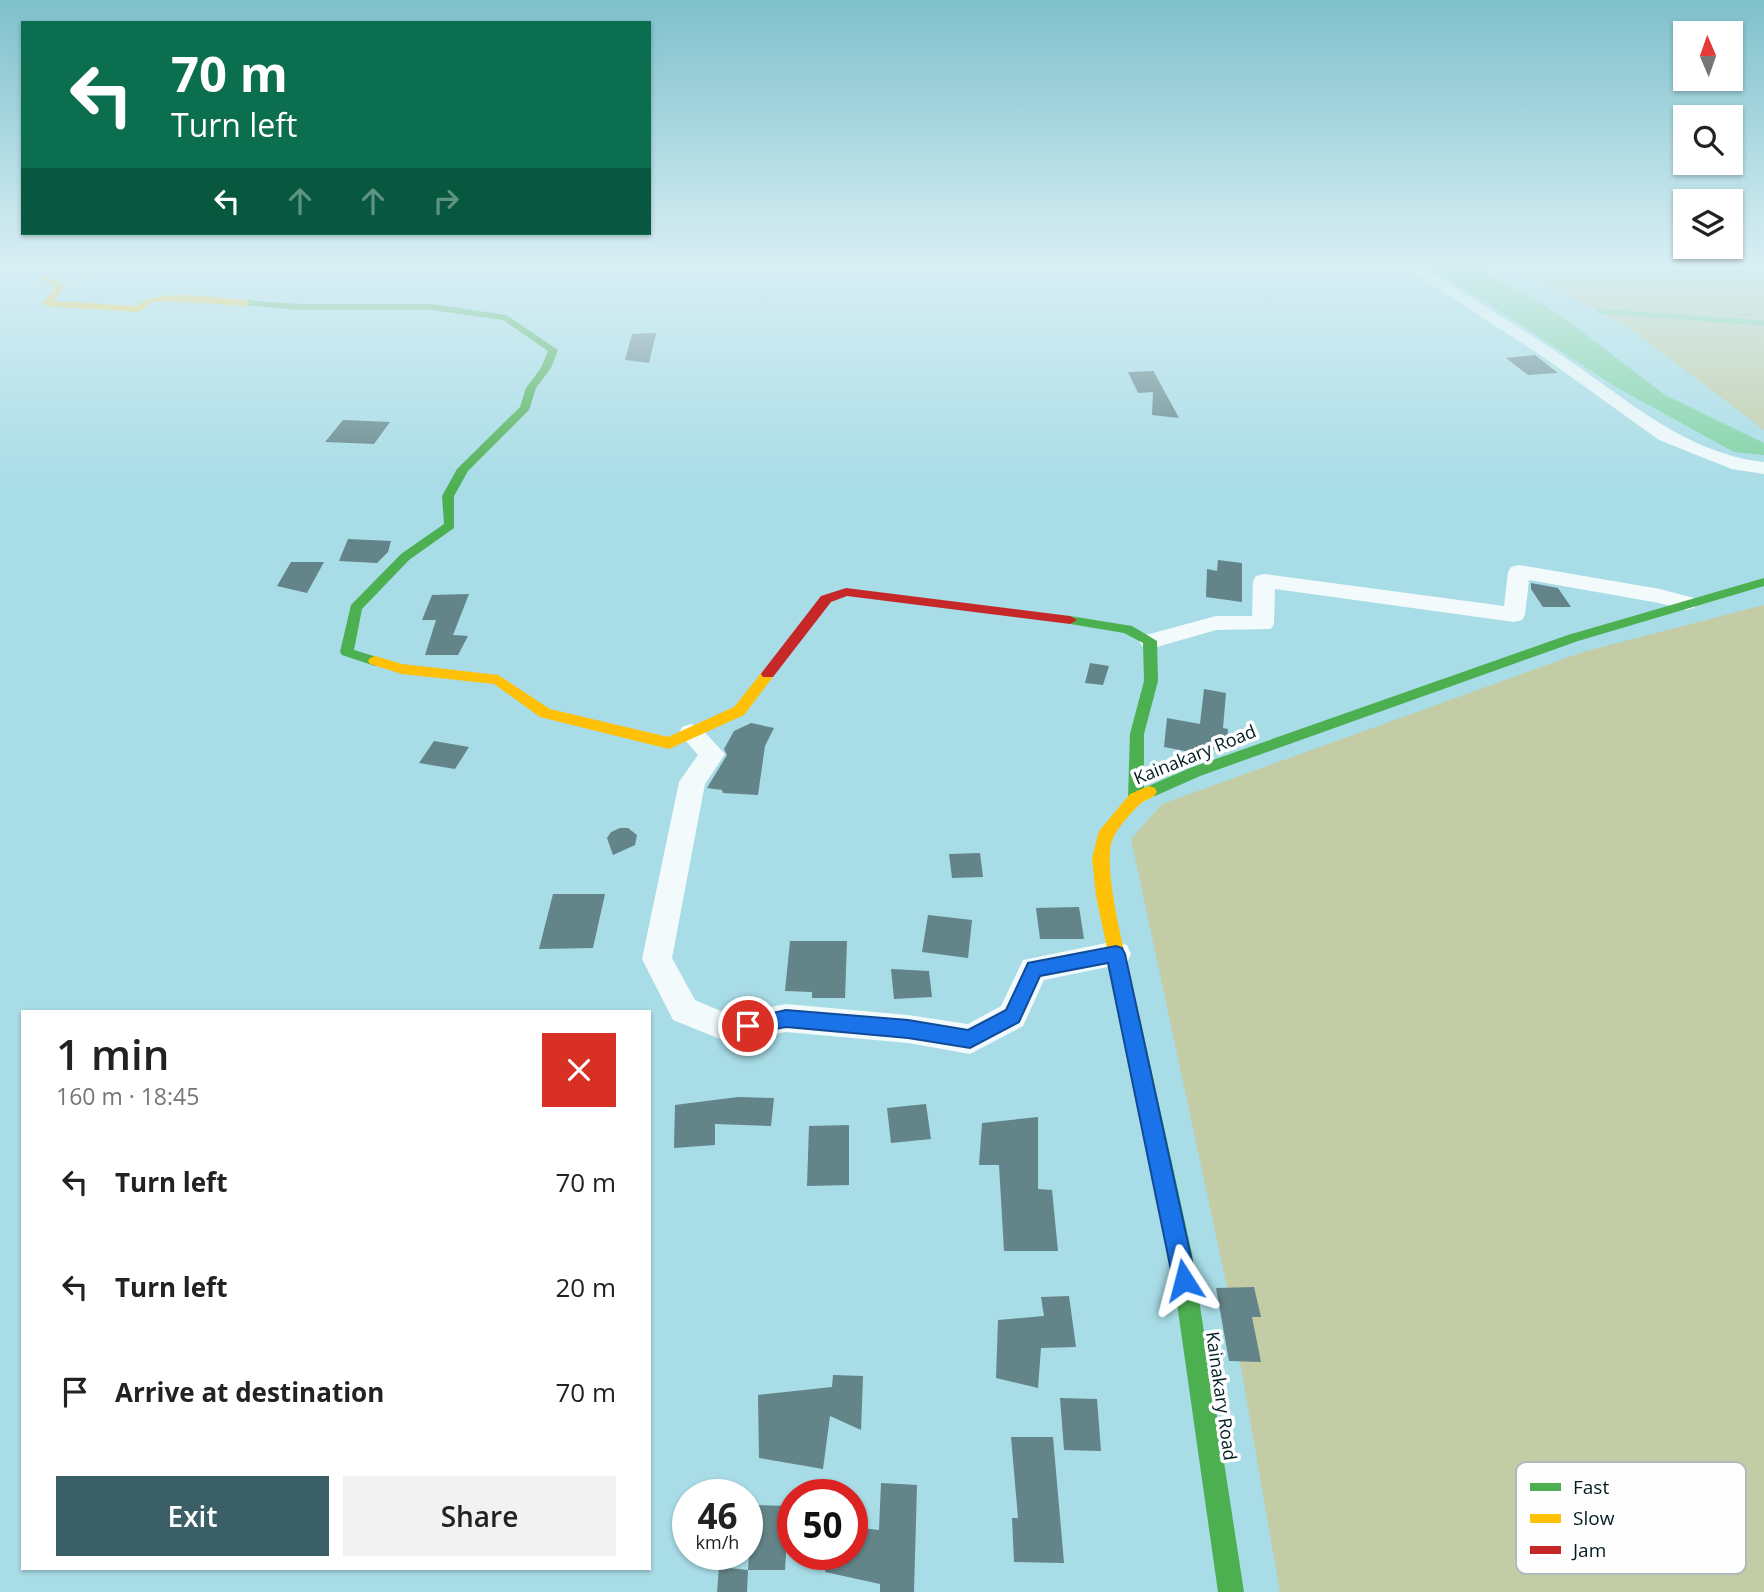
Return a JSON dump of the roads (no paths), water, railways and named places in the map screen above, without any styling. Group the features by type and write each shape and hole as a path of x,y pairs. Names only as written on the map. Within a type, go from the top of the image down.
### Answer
{"street":[{"path":"536,340 552,350 546,368 531,388 525,408 463,469 448,496 450,525 405,557 356,608 346,652 402,669 498,680 545,713 669,743 740,711 827,599 846,592 1029,613 1128,629 1150,641 1216,624 1263,624 1264,581 1514,615 1519,572 1660,596 1686,603"},
{"path":"1528,340 1665,436 1739,465 1764,468"},
{"name":"Kainakary Road","path":"1231,1592 1181,1254 1116,954 1100,858 1105,836 1136,798 1195,772 1573,638 1764,582"},
{"path":"1136,798 1137,734 1151,681 1150,641"},
{"path":"691,733 712,754 692,782 657,958 684,1010 730,1029 786,1018 908,1029 970,1039 1012,1016 1034,969 1116,954"}]}
